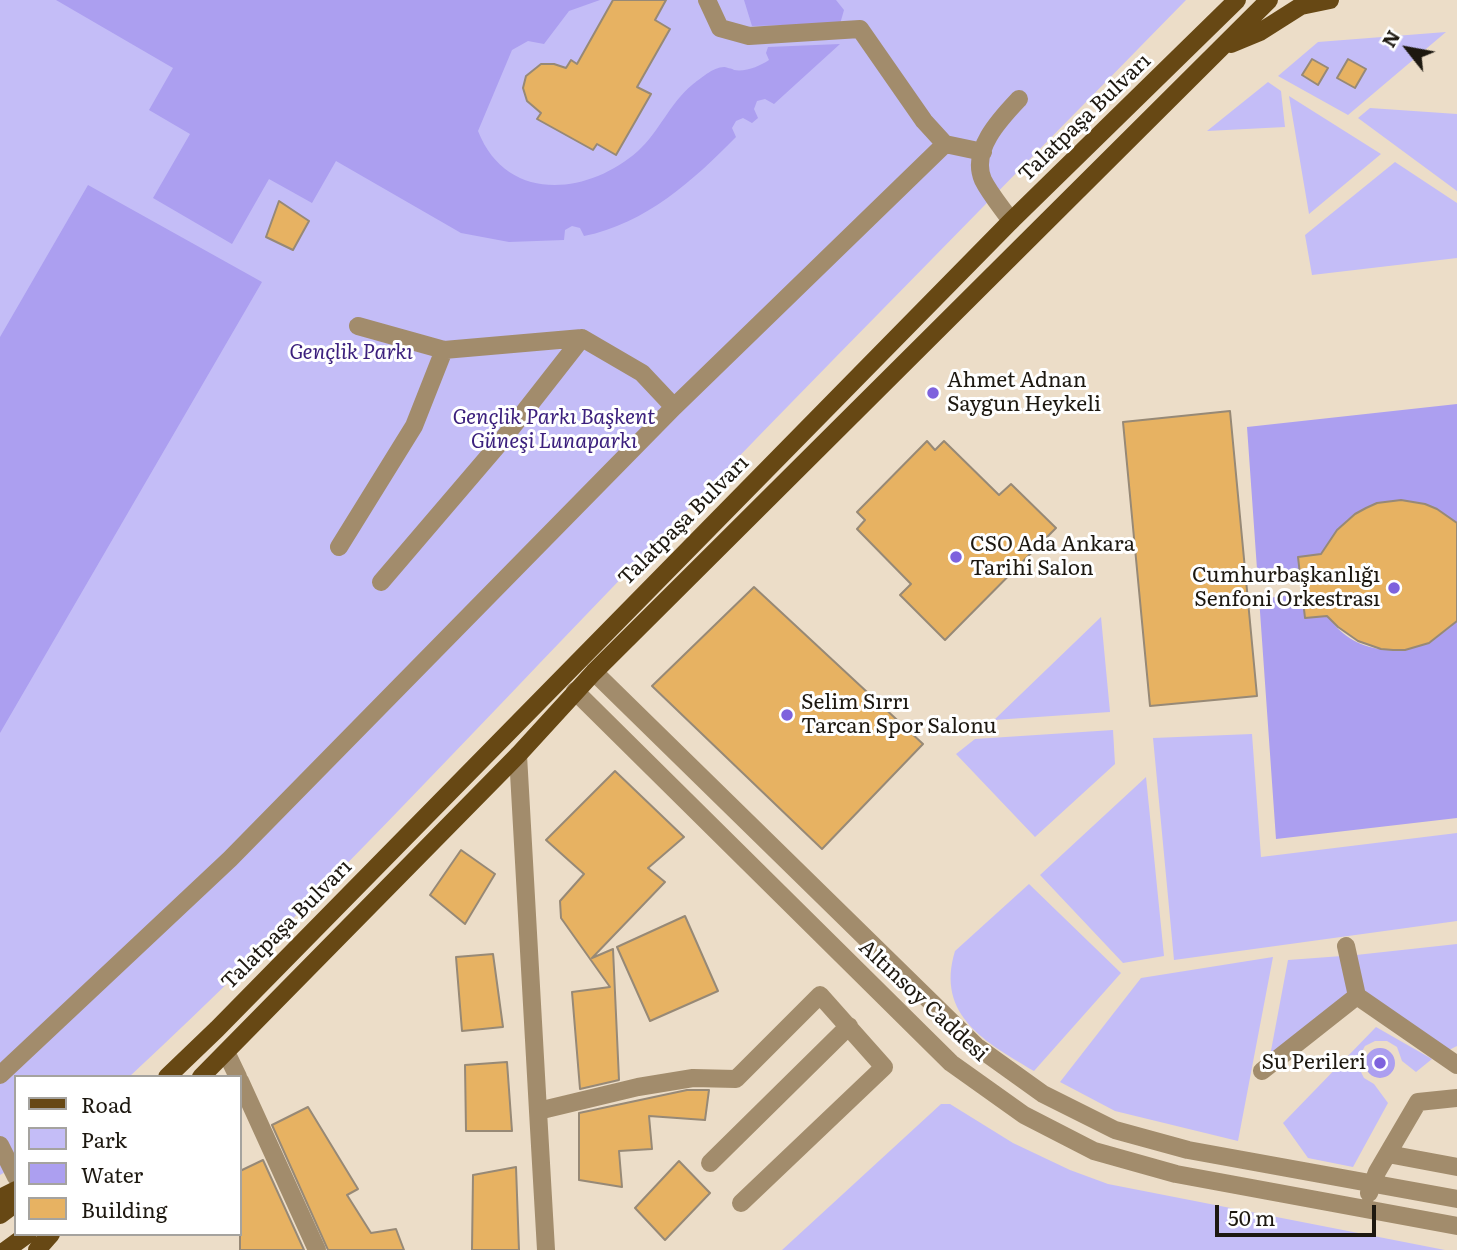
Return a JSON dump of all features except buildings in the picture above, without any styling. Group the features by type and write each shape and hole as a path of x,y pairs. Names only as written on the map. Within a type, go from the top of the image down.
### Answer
{"main road":[{"path":"1207,31 1217,0"},
{"name":"Talatpaşa Bulvarı","path":"169,1075 1011,221 1237,0"},
{"name":"Talatpaşa Bulvarı","path":"203,1075 518,755 575,691 1269,0"},
{"path":"1222,48 1260,32 1301,6 1330,0"},
{"path":"6,1250 25,1236"},
{"path":"37,1250 49,1236"}],"street":[{"path":"708,0 720,28 749,36 860,29 924,121 945,144 983,152"},
{"path":"1011,221 982,178 983,152 993,127 1018,99"},
{"path":"0,1075 230,859 674,407 945,144"},
{"path":"358,326 444,350 582,338 642,373 674,407"},
{"path":"381,583 499,444 582,338"},
{"path":"339,547 414,426 444,350"},
{"name":"Altınsoy Caddesi","path":"594,672 976,1046 1043,1094 1115,1130 1164,1144 1371,1185 1457,1199"},
{"name":"Altınsoy Caddesi","path":"575,691 951,1063 1024,1115 1094,1152 1176,1174 1457,1226"},
{"path":"518,755 546,1250"},
{"path":"1346,946 1357,996 1457,1065"},
{"path":"538,1111 638,1087 693,1078 736,1079 820,995 884,1067 741,1203"},
{"path":"1262,1072 1357,996"},
{"path":"710,1163 849,1026"},
{"path":"226,1052 237,1075"},
{"path":"242,1086 317,1250"},
{"path":"1364,1210 1371,1185 1418,1102 1457,1098"},
{"path":"0,1145 14,1173"},
{"path":"1388,1154 1457,1167"}],"green space":[{"name":"Gençlik Parkı","path":"0,0 1186,0 322,889 131,1075 14,1075 14,1167 0,1175"},
{"path":"1446,32 1348,115 1278,76 1318,42"},
{"path":"1268,82 1281,91 1285,127 1207,131"},
{"path":"1289,96 1381,154 1309,214"},
{"path":"1370,108 1457,114 1457,191 1358,118"},
{"path":"1395,162 1457,203 1457,258 1312,275 1305,235"},
{"path":"1101,617 1110,712 994,720"},
{"path":"1113,730 1115,764 1035,837 956,754 975,739"},
{"path":"1252,734 1261,857 1457,833 1457,921 1174,960 1153,738"},
{"path":"1146,777 1164,956 1123,963 1040,875"},
{"path":"1029,884 1121,973 1034,1071 999,1050 969,1025 952,993 951,974 955,951"},
{"path":"1457,944 1457,1046 1449,1050 1363,994 1356,955"},
{"path":"1342,956 1348,993 1270,1056 1288,960"},
{"path":"1273,957 1238,1141 1115,1111 1060,1082 1141,978"},
{"path":"1376,1027 1432,1059 1416,1072 1402,1061 1397,1047 1387,1041 1375,1041 1365,1046 1359,1057 1359,1068 1364,1078 1374,1084 1388,1103 1353,1167 1308,1158 1283,1123"},
{"path":"941,1104 950,1104 1013,1143 1070,1170 1108,1184 1445,1250 782,1250"}],"water":[{"path":"56,0 600,0 569,11 544,44 528,41 512,50 478,131 491,154 508,171 527,181 549,185 595,177 618,166 638,151 684,92 715,69 724,67 743,70 757,66 769,60 766,53 768,47 840,44 774,104 765,99 757,101 754,109 758,118 752,123 743,118 736,121 732,128 736,137 686,184 648,211 606,230 584,236 580,228 572,226 565,230 564,240 509,242 461,233 336,161 312,203 269,179 232,244 153,198 190,134 149,110 173,68"},
{"path":"744,0 836,0 844,10 840,24 752,26"},
{"path":"88,185 262,282 0,733 0,337"},
{"path":"1457,404 1457,523 1438,510 1418,503 1397,500 1378,503 1360,511 1344,523 1330,540 1320,561 1314,555 1298,557 1305,618 1322,616 1320,599 1330,619 1343,633 1358,643 1392,650 1410,647 1427,642 1457,621 1457,818 1276,839 1247,427"},
{"name":"Su Perileri","path":"1380,1048 1391,1052 1395,1063 1391,1074 1380,1078 1369,1074 1365,1063 1369,1052"}],"pier":[{"path":"1300,576 1302,593 1256,600 1255,582"}],"place":[{"name":"Ahmet Adnan Saygun Heykeli","path":"933,393"},
{"name":"CSO Ada Ankara Tarihi Salon","path":"956,557"},
{"name":"Cumhurbaşkanlığı Senfoni Orkestrası","path":"1394,588"},
{"name":"Selim Sırrı Tarcan Spor Salonu","path":"787,715"},
{"name":"Su Perileri","path":"1380,1063"}],"park label":[{"name":"Gençlik Parkı Başkent Güneşi Lunaparkı","path":"554,430"}]}
